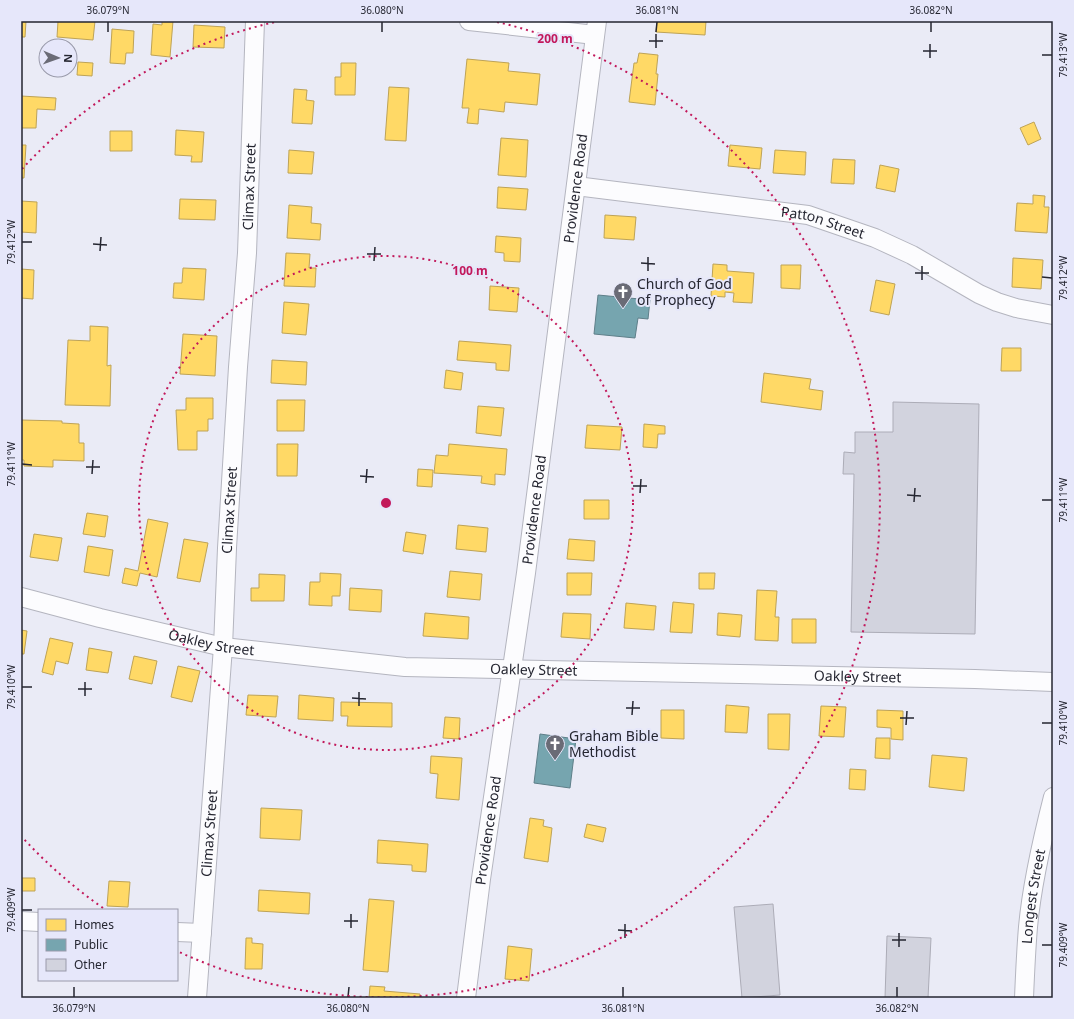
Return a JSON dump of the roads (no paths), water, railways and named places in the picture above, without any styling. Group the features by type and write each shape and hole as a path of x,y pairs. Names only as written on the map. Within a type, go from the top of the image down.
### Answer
{"street":[{"name":"Climax Street","path":"198,998 224,647 227,548 247,253 255,21"},
{"path":"469,21 596,28"},
{"name":"Providence Road","path":"466,998 482,872 526,573 596,28"},
{"name":"Patton Street","path":"576,186 808,215 875,238 912,254 979,294 997,302 1016,308 1053,315"},
{"name":"Oakley Street","path":"21,597 100,618 224,647 405,667 1053,682"},
{"name":"Longest Street","path":"1024,998 1028,928 1034,885 1042,842 1053,797"},
{"path":"21,921 38,922"},
{"path":"178,932 202,933"}],"place":[{"name":"Church of God of Prophecy","path":"623,309"},
{"name":"Graham Bible Methodist","path":"555,761"}]}
